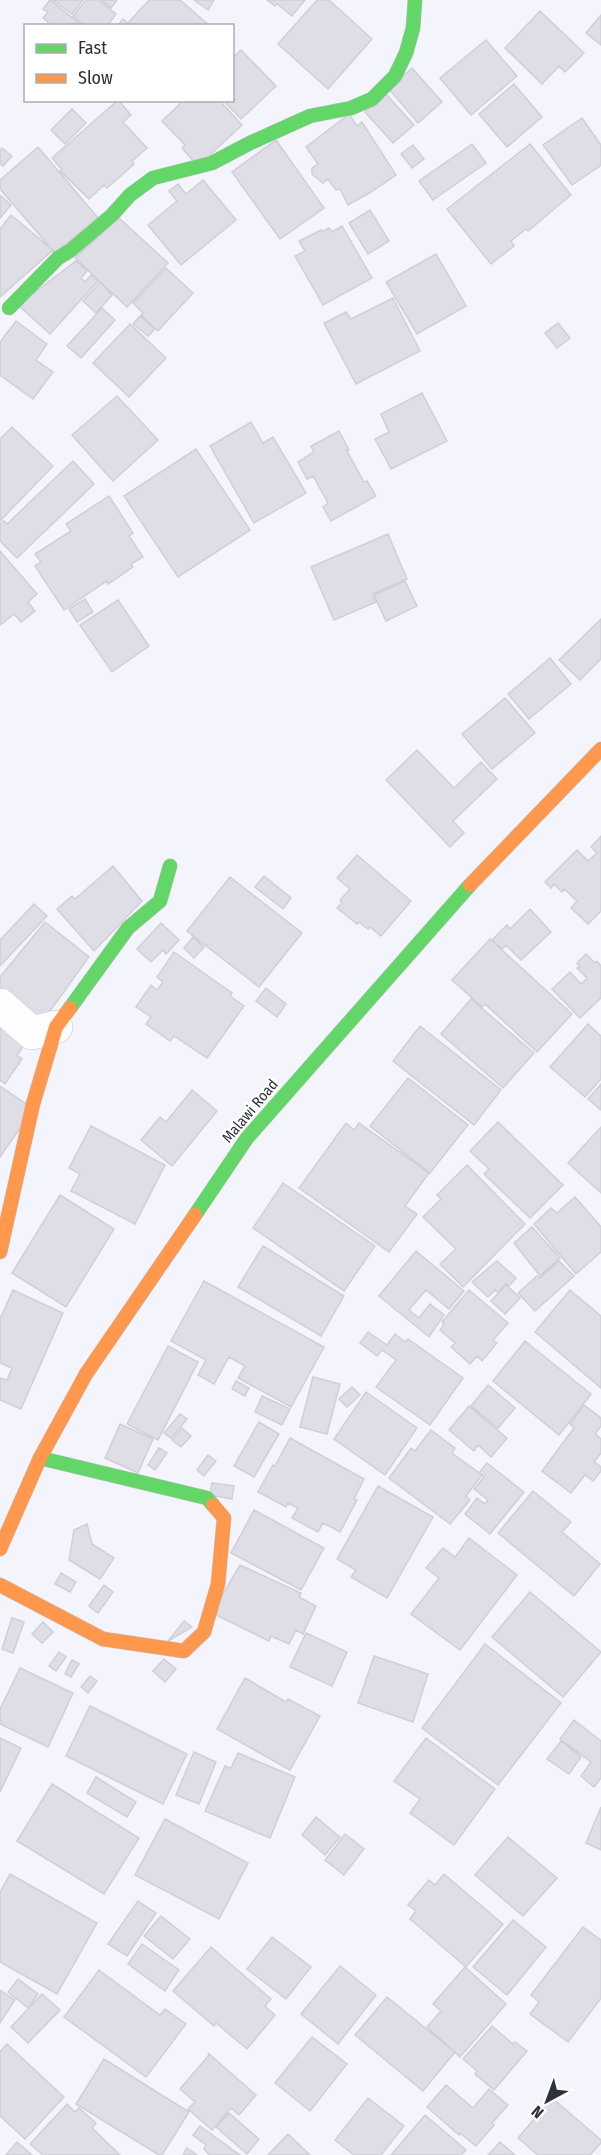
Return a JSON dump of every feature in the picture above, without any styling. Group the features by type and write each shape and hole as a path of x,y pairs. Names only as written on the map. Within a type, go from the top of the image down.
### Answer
{"street":[{"path":"9,308 58,258 78,244 130,195 153,178 212,163 310,116 351,108 372,99 395,76 406,53 413,28 415,0"},
{"name":"Malawi Road","path":"0,1548 40,1458 86,1374 247,1138 480,874 601,748"},
{"path":"0,1252 33,1104 56,1026 128,928 160,901 170,867"},
{"path":"0,1005 32,1033 56,1026"},
{"path":"0,1585 103,1639 184,1651 204,1632 218,1584 225,1518 207,1498 40,1458"}],"building":[{"path":"50,0 80,24 47,24 48,22 43,18 48,12 43,9"},
{"path":"53,0 83,0 72,14"},
{"path":"86,0 98,0 116,14 108,24 83,24 73,16"},
{"path":"101,0 117,0 111,8"},
{"path":"149,0 180,0 208,24 119,24 123,19 128,23"},
{"path":"194,0 214,0 208,10"},
{"path":"267,0 305,0 292,16 277,4 275,6"},
{"path":"317,0 329,0 372,39 328,89 278,44"},
{"path":"540,11 584,53 565,72 559,66 542,84 505,48"},
{"path":"601,15 601,45 586,33"},
{"path":"486,40 517,76 471,115 440,78"},
{"path":"241,50 276,86 241,119 225,102 234,102 234,56"},
{"path":"412,68 442,102 418,123 389,89"},
{"path":"514,84 542,117 507,147 479,114"},
{"path":"385,93 414,125 393,143 365,112"},
{"path":"116,102 120,102 131,115 123,122 147,148 132,161 134,164 107,188 104,185 89,199 60,171 62,170 52,158"},
{"path":"182,102 221,102 242,125 209,156 195,163 182,148 185,145 162,121"},
{"path":"72,109 86,123 65,144 51,130"},
{"path":"349,114 357,126 362,122 396,175 348,205 340,189 336,190 328,179 323,183 312,174 312,168 318,164 306,147"},
{"path":"582,118 601,145 601,165 572,185 543,145"},
{"path":"276,140 324,208 280,239 232,172"},
{"path":"472,144 486,163 433,200 419,181"},
{"path":"530,144 571,195 528,231 526,229 511,241 514,246 491,264 447,209"},
{"path":"413,145 424,159 412,168 401,154"},
{"path":"38,147 98,218 55,253 0,189 0,180"},
{"path":"2,148 12,156 3,166 0,164"},
{"path":"203,180 236,220 181,265 148,225 177,201 169,191 178,184 186,194"},
{"path":"0,195 11,205 0,218"},
{"path":"370,210 389,241 368,254 349,223"},
{"path":"11,215 53,250 0,297 0,229"},
{"path":"119,218 168,263 127,307 75,258"},
{"path":"342,226 372,278 323,305 295,256 305,251 299,241 321,230 322,232 329,228 332,232"},
{"path":"436,254 466,306 417,334 386,282"},
{"path":"76,261 87,271 81,278 85,282 91,275 98,281 50,334 18,305"},
{"path":"166,268 193,293 158,331 141,315 143,313 133,303"},
{"path":"100,282 112,295 96,313 83,301"},
{"path":"393,298 420,351 356,384 324,323 346,312 351,319"},
{"path":"102,308 115,320 81,358 67,346"},
{"path":"140,316 155,329 148,336 133,324"},
{"path":"16,321 47,344 36,360 53,372 33,399 0,375 0,342"},
{"path":"558,323 570,338 557,348 545,333"},
{"path":"130,324 166,358 129,397 93,363"},
{"path":"422,393 447,441 391,469 375,439 389,432 381,414"},
{"path":"117,396 158,440 113,481 72,435"},
{"path":"251,422 263,443 273,437 306,493 254,523 210,446"},
{"path":"12,427 53,466 0,521 0,439"},
{"path":"339,431 364,482 367,481 376,496 331,521 323,507 328,503 313,476 307,479 298,462 314,452 311,446"},
{"path":"196,449 250,530 178,577 124,496"},
{"path":"73,461 94,484 17,558 0,541 0,524 4,521 7,524"},
{"path":"109,496 133,533 129,536 143,557 131,564 133,567 108,584 107,581 64,610 35,566 41,562 35,554 71,531 66,524"},
{"path":"388,534 407,579 373,594 376,602 334,620 311,567"},
{"path":"0,551 37,594 28,602 35,611 21,622 14,614 0,625"},
{"path":"405,581 417,606 386,621 374,595"},
{"path":"85,599 93,612 77,622 69,609"},
{"path":"118,600 149,646 112,672 80,625"},
{"path":"601,619 601,659 580,680 559,660"},
{"path":"550,658 571,684 529,719 508,694"},
{"path":"505,698 535,733 492,769 462,734"},
{"path":"417,750 454,788 481,762 497,779 453,821 464,833 450,847 386,780"},
{"path":"601,836 601,911 588,924 571,908 577,901 564,889 562,892 554,884 551,888 545,882 577,850 588,861 597,853 591,847"},
{"path":"357,855 411,901 381,936 370,927 368,929 359,922 357,924 337,908 342,903 340,900 350,889 337,878"},
{"path":"113,866 142,901 94,951 57,909 72,896 75,899"},
{"path":"264,876 291,898 283,909 255,887"},
{"path":"230,877 302,933 259,987 187,931"},
{"path":"34,904 47,916 0,966 0,940"},
{"path":"530,909 551,932 521,960 506,945 502,949 492,940 507,925 510,929"},
{"path":"45,922 89,957 37,1029 0,1003 0,977"},
{"path":"161,923 179,940 166,954 163,950 151,962 137,949"},
{"path":"193,937 204,947 194,958 184,948"},
{"path":"490,939 572,1014 537,1052 485,1004 482,1007 452,980"},
{"path":"174,952 232,993 230,996 244,1006 207,1058 174,1036 170,1041 146,1024 151,1017 136,1007 151,985 157,990 163,982 157,977"},
{"path":"586,954 601,966 601,998 580,1018 552,989 570,972 581,984 587,978 577,968 580,967 577,963"},
{"path":"266,988 286,1004 277,1017 256,1001"},
{"path":"471,999 534,1053 503,1088 441,1034"},
{"path":"0,1007 30,1037 17,1055 22,1059 5,1084 0,1080"},
{"path":"588,1024 601,1036 601,1079 585,1097 550,1067"},
{"path":"420,1026 501,1090 474,1125 393,1061"},
{"path":"408,1078 468,1125 430,1173 370,1126"},
{"path":"601,1084 601,1110 588,1099"},
{"path":"0,1086 28,1105 25,1121 0,1157"},
{"path":"192,1090 217,1111 172,1166 141,1140 160,1117 166,1122"},
{"path":"498,1122 563,1185 530,1218 484,1174 489,1169 470,1151"},
{"path":"346,1123 354,1130 359,1123 429,1173 405,1206 417,1214 389,1252 299,1188"},
{"path":"91,1126 165,1165 135,1224 71,1191 80,1174 69,1168"},
{"path":"601,1127 601,1193 568,1163"},
{"path":"467,1165 525,1224 463,1287 440,1264 456,1249 423,1217 441,1199 437,1195"},
{"path":"283,1183 375,1246 344,1291 253,1228"},
{"path":"60,1195 114,1229 66,1307 12,1273"},
{"path":"575,1197 601,1227 601,1252 576,1274 534,1224 551,1208 557,1213"},
{"path":"532,1227 560,1258 540,1276 514,1243"},
{"path":"263,1246 344,1296 321,1336 238,1287"},
{"path":"416,1251 464,1291 449,1309 426,1290 409,1310 419,1318 430,1304 444,1315 429,1337 379,1296"},
{"path":"497,1261 516,1278 509,1286 506,1283 498,1293 495,1290 488,1297 472,1282"},
{"path":"559,1261 574,1276 535,1311 518,1293"},
{"path":"204,1281 324,1347 291,1407 238,1378 245,1366 229,1357 214,1384 198,1375 206,1360 171,1341"},
{"path":"506,1285 520,1298 505,1314 491,1301"},
{"path":"13,1290 63,1313 21,1409 0,1400 0,1378 7,1380 12,1368 0,1363 0,1319"},
{"path":"469,1290 508,1323 493,1340 497,1343 482,1361 477,1356 470,1364 451,1347 455,1343 440,1330 444,1324 442,1322"},
{"path":"570,1290 601,1316 601,1388 535,1332"},
{"path":"368,1332 387,1345 395,1334 405,1342 408,1339 463,1378 430,1425 376,1387 396,1360 382,1350 377,1356 360,1343"},
{"path":"525,1341 591,1394 559,1435 493,1381"},
{"path":"168,1346 198,1362 158,1440 127,1424"},
{"path":"313,1377 340,1384 327,1434 300,1427"},
{"path":"236,1381 249,1388 245,1396 232,1389"},
{"path":"488,1385 515,1408 498,1428 471,1406"},
{"path":"352,1387 360,1395 347,1407 339,1399"},
{"path":"366,1392 417,1428 385,1475 334,1439"},
{"path":"262,1396 290,1409 282,1425 255,1412"},
{"path":"584,1405 601,1418 601,1426 595,1434 601,1439 601,1453 594,1462 601,1467 601,1471 593,1481 585,1475 571,1493 542,1471 574,1428 570,1424"},
{"path":"469,1406 507,1438 491,1457 478,1445 474,1451 449,1430"},
{"path":"180,1414 187,1419 171,1438 164,1433"},
{"path":"259,1422 279,1434 254,1477 234,1466"},
{"path":"120,1424 153,1439 138,1473 105,1458"},
{"path":"182,1428 191,1436 181,1447 172,1440"},
{"path":"431,1430 455,1448 452,1453 482,1475 466,1496 470,1500 450,1524 389,1478 411,1448 415,1451"},
{"path":"290,1438 364,1479 354,1499 357,1500 340,1532 323,1523 318,1532 292,1518 298,1508 288,1503 286,1507 258,1492"},
{"path":"159,1448 167,1453 155,1470 148,1465"},
{"path":"208,1455 216,1461 204,1476 197,1470"},
{"path":"487,1463 524,1492 490,1534 465,1514 477,1498 485,1504 488,1500 474,1489 484,1477 479,1473"},
{"path":"212,1483 234,1486 232,1499 210,1495"},
{"path":"378,1486 433,1517 387,1598 351,1577 356,1570 337,1559"},
{"path":"533,1491 571,1522 562,1532 600,1564 574,1596 498,1533"},
{"path":"254,1510 324,1548 301,1590 231,1553"},
{"path":"87,1524 92,1544 114,1558 100,1579 69,1560 74,1530"},
{"path":"469,1538 517,1575 460,1650 411,1614 439,1578 426,1568 443,1548 455,1557"},
{"path":"240,1565 301,1593 299,1597 316,1606 303,1634 296,1630 289,1644 271,1636 269,1641 212,1613"},
{"path":"61,1573 76,1582 70,1592 55,1584"},
{"path":"104,1585 113,1592 98,1613 89,1606"},
{"path":"530,1592 601,1652 563,1697 492,1637"},
{"path":"12,1618 24,1622 13,1653 2,1649"},
{"path":"184,1621 192,1627 168,1641"},
{"path":"43,1622 53,1632 42,1643 32,1634"},
{"path":"306,1633 347,1652 332,1686 290,1667"},
{"path":"485,1644 561,1703 498,1785 422,1728"},
{"path":"59,1652 66,1657 56,1671 49,1666"},
{"path":"374,1656 428,1674 413,1722 358,1703"},
{"path":"164,1659 176,1669 165,1682 153,1671"},
{"path":"72,1660 79,1664 71,1677 65,1674"},
{"path":"20,1668 73,1693 48,1747 0,1724 0,1709"},
{"path":"90,1676 97,1681 88,1693 81,1687"},
{"path":"245,1678 286,1702 288,1699 320,1716 290,1770 217,1729"},
{"path":"90,1706 187,1754 163,1804 66,1756"},
{"path":"574,1720 601,1741 601,1778 594,1787 581,1776 591,1762 560,1739"},
{"path":"0,1738 21,1748 0,1792"},
{"path":"426,1738 495,1789 454,1845 410,1813 420,1799 394,1781"},
{"path":"561,1741 581,1757 569,1774 547,1759"},
{"path":"194,1752 216,1762 199,1804 176,1795"},
{"path":"238,1753 295,1777 270,1838 205,1811 225,1766 231,1768"},
{"path":"96,1777 136,1802 127,1817 87,1793"},
{"path":"52,1784 139,1838 104,1894 17,1841"},
{"path":"601,1807 601,1850 586,1843"},
{"path":"316,1817 340,1837 325,1855 302,1835"},
{"path":"165,1819 248,1863 219,1919 135,1875"},
{"path":"345,1834 364,1849 344,1875 325,1860"},
{"path":"508,1837 557,1878 523,1916 475,1875"},
{"path":"10,1874 97,1923 57,1994 0,1962 0,1892"},
{"path":"444,1874 503,1924 466,1967 410,1919 416,1911 408,1905 429,1880 435,1885"},
{"path":"138,1901 156,1913 127,1956 108,1944"},
{"path":"161,1916 190,1939 173,1959 144,1936"},
{"path":"513,1920 546,1947 507,1995 473,1967"},
{"path":"583,1927 601,1940 601,1998 568,2042 530,2014 539,2002 531,1995"},
{"path":"272,1937 311,1967 286,1999 247,1969"},
{"path":"142,1944 179,1970 165,1991 128,1964"},
{"path":"211,1947 271,1999 265,2006 275,2015 247,2049 216,2023 214,2026 173,1991"},
{"path":"340,1966 376,1995 338,2044 301,2014"},
{"path":"465,1967 506,2004 460,2057 427,2027 441,2011 433,2004"},
{"path":"99,1970 160,2015 165,2009 186,2024 146,2077 64,2017"},
{"path":"18,1979 38,1994 28,2008 8,1992"},
{"path":"0,1990 15,2000 0,2023"},
{"path":"42,1994 60,2010 28,2043 11,2027"},
{"path":"387,1997 455,2052 423,2091 355,2035"},
{"path":"492,2026 513,2044 515,2042 527,2051 494,2090 475,2074 477,2071 463,2059"},
{"path":"312,2037 347,2064 310,2111 275,2083"},
{"path":"7,2044 64,2097 25,2139 0,2116 0,2052"},
{"path":"208,2053 256,2095 239,2115 231,2108 212,2130 188,2109 195,2102 180,2089 209,2055"},
{"path":"104,2059 189,2112 162,2155 76,2104"},
{"path":"446,2085 473,2108 489,2089 508,2105 476,2146 460,2133 459,2135 427,2107"},
{"path":"368,2098 404,2126 381,2155 354,2155 335,2140"},
{"path":"552,2098 601,2140 590,2155 538,2155 518,2138"},
{"path":"67,2104 75,2112 79,2108 96,2123 92,2128 120,2155 43,2155 30,2144"},
{"path":"229,2113 259,2139 247,2154 216,2127"},
{"path":"425,2115 466,2150 461,2155 391,2155"},
{"path":"200,2126 240,2155 210,2155 204,2149 206,2145 193,2135"},
{"path":"288,2134 310,2155 268,2155"},
{"path":"17,2142 32,2155 6,2155"},
{"path":"500,2142 515,2155 488,2155"},
{"path":"187,2148 197,2155 183,2155"}],"traffic: fast":[{"path":"9,308 58,258 71,250 112,215 130,195 153,178 212,163 310,116 351,108 372,99 395,76 406,53 413,28 415,0"},
{"path":"70,1008 128,928 160,901 170,866"},
{"path":"195,1215 247,1138 470,885"},
{"path":"40,1458 207,1498 213,1505"}],"traffic: slow":[{"path":"470,885 601,749"},
{"path":"0,1252 33,1104 56,1027 70,1008"},
{"path":"0,1549 40,1458 86,1374 195,1215"},
{"path":"0,1585 103,1639 184,1651 204,1632 218,1584 224,1518 213,1505"}]}
